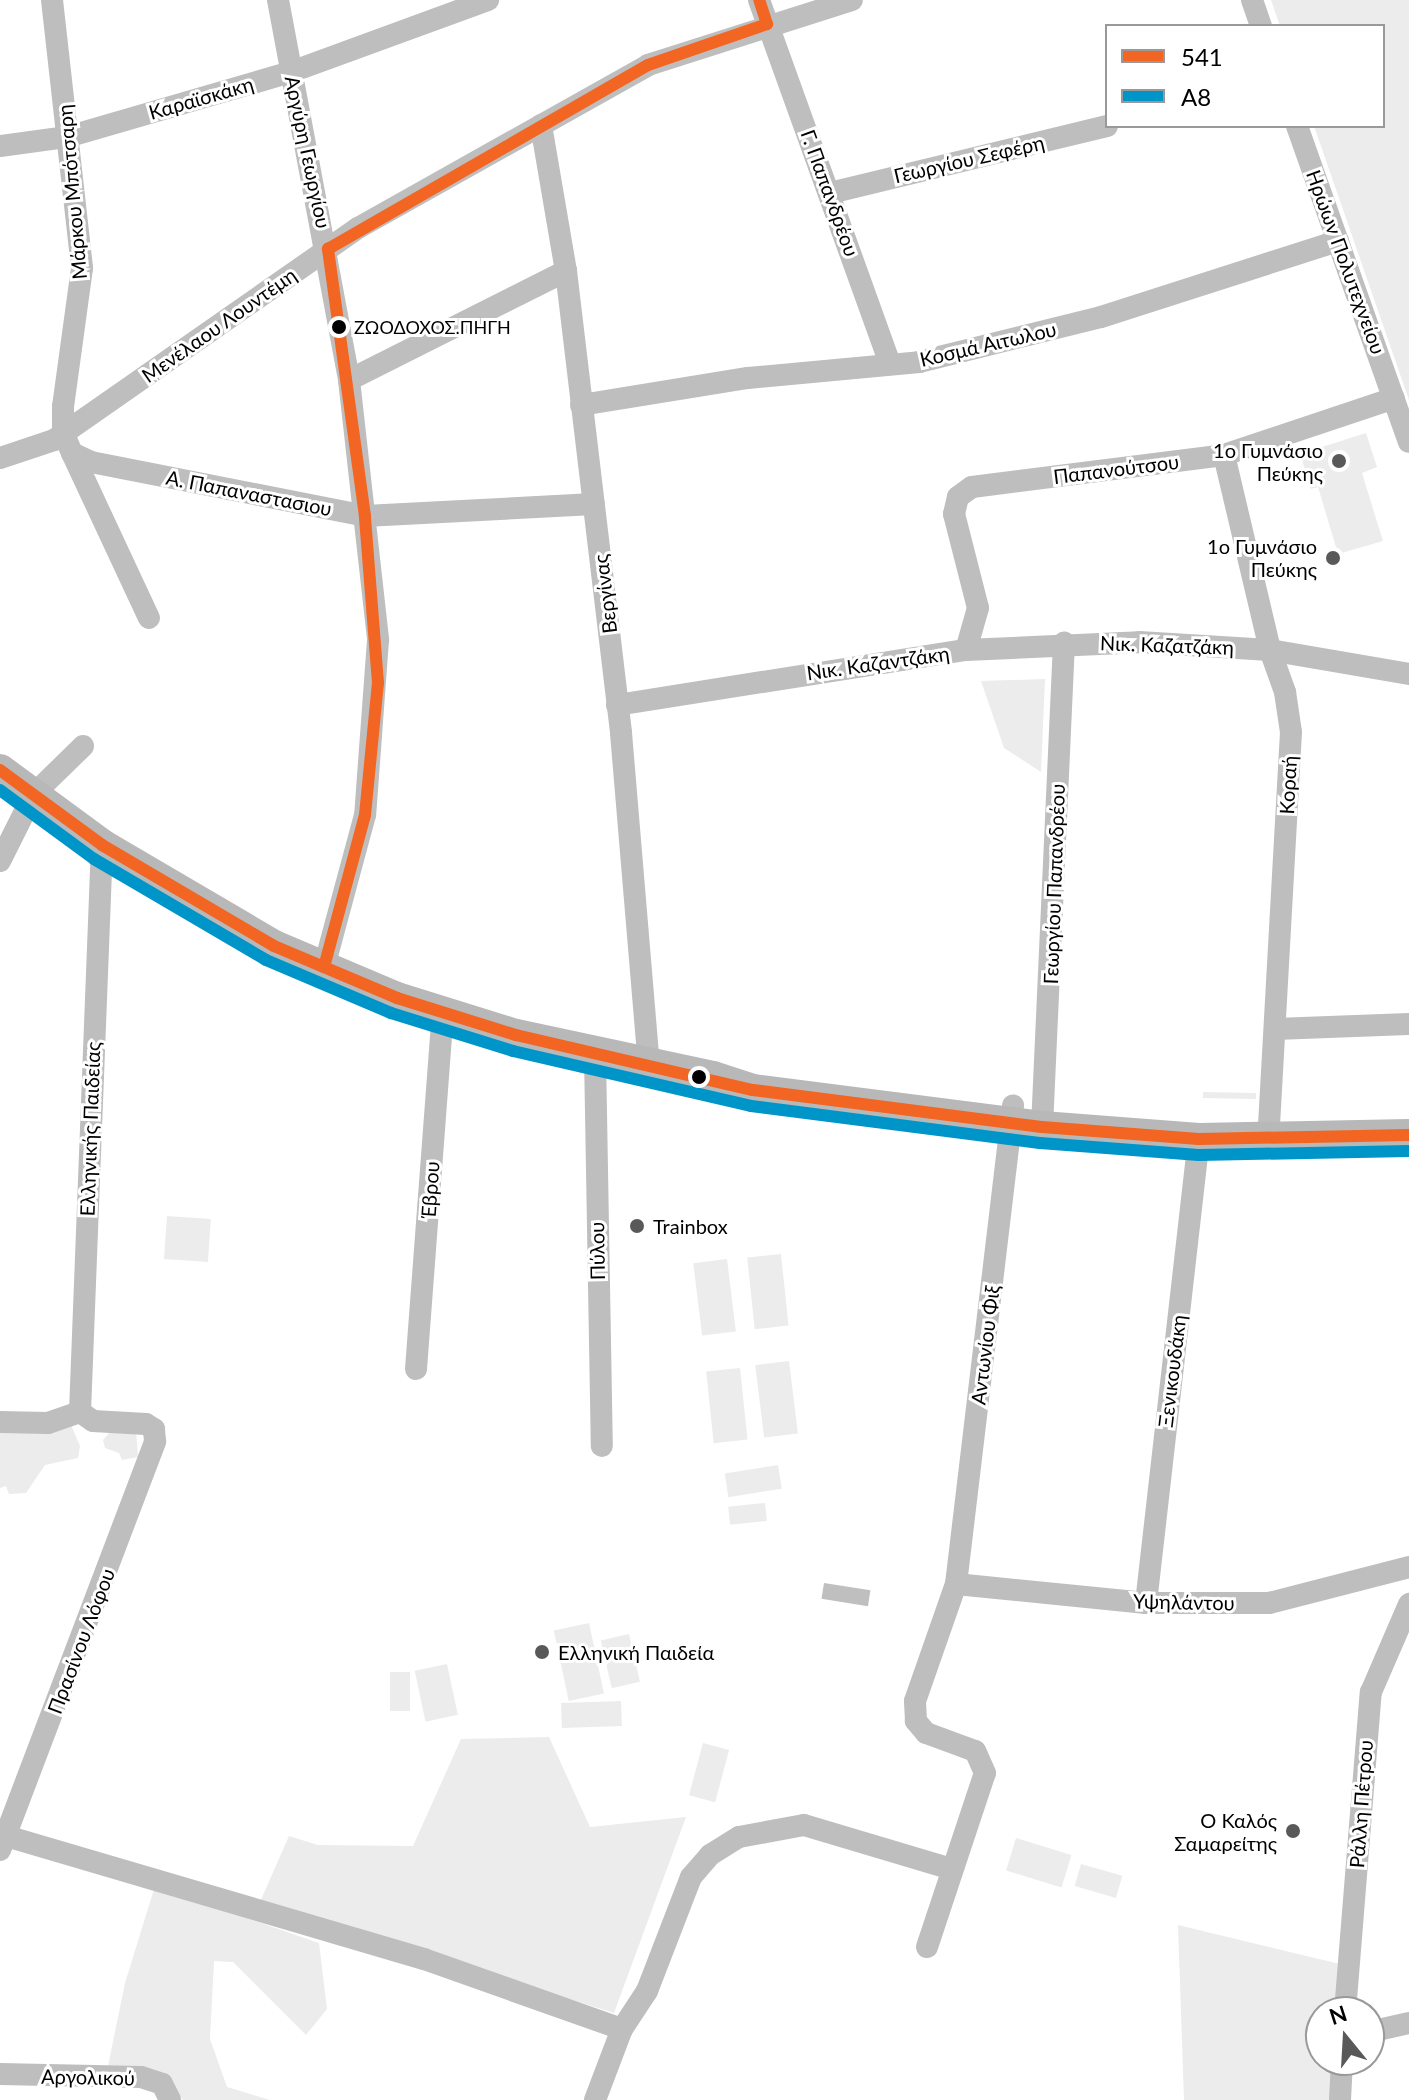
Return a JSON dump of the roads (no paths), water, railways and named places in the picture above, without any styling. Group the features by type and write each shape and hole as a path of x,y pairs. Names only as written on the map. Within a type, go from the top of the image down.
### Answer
{"main road":[{"path":"0,770 102,845 189,900 324,967 443,1012 595,1055 713,1077 753,1090 1027,1116 1199,1139 1409,1135"},
{"path":"1027,1116 1269,1123 1409,1115"}],"street":[{"name":"Μάρκου Μπότσαρη","path":"52,0 82,268 63,432"},
{"name":"Αργύρη Γεωργίου","path":"278,0 328,249 349,380 378,640 371,776 358,849 324,967"},
{"name":"Καραϊσκάκη","path":"0,146 67,137 291,72 488,0"},
{"name":"Γ. Παπανδρέου","path":"759,0 890,364"},
{"name":"Μενέλαου Λουντέμη","path":"0,458 39,449 328,249 648,65 767,24 852,0"},
{"path":"1252,0 1260,24"},
{"name":"Βεργίνας","path":"541,125 566,271 594,504 617,705 649,1066"},
{"name":"Γεωργίου Σεφέρη","path":"830,193 1105,126"},
{"name":"Ηρώων Πολυτεχνείου","path":"1298,128 1409,442"},
{"name":"Κοσμά Αιτωλου","path":"581,405 748,378 919,362 1101,317 1338,241"},
{"path":"349,380 566,271"},
{"name":"Παπανούτσου","path":"972,487 1224,455 1394,398"},
{"path":"63,432 149,618"},
{"name":"Α. Παπαναστασιου","path":"72,453 91,462 365,516 594,504"},
{"name":"Κοραή","path":"1224,455 1270,650 1285,692 1291,732 1269,1123"},
{"name":"Νικ. Καζαντζάκη","path":"617,705 966,650 978,608 954,514 958,497 972,487"},
{"name":"Νικ. Καζατζάκη","path":"966,650 1064,642 1270,650"},
{"name":"Γεωργίου Παπανδρέου","path":"1027,1116 1064,642"},
{"path":"1270,650 1409,674"},
{"path":"0,861 33,795 83,746"},
{"name":"Ελληνικής Παιδείας","path":"80,1412 102,845"},
{"name":"Έβρου","path":"416,1369 443,1012"},
{"path":"1275,1029 1409,1024"},
{"name":"Πύλου","path":"595,1055 602,1446"},
{"name":"Αντωνίου Φιξ","path":"952,1869 985,1773 975,1751 926,1733 916,1721 915,1701 956,1584 1027,1116"},
{"name":"Ξενικουδάκη","path":"1146,1603 1199,1139"},
{"path":"0,1422 48,1423 80,1412"},
{"name":"Πρασίνου Λόφου","path":"3,1843 145,1469 154,1429 146,1424 93,1421 80,1412"},
{"name":"Υψηλάντου","path":"956,1584 1146,1603 1269,1603 1409,1567"},
{"name":"Ράλλη Πέτρου","path":"1346,1996 1371,1692 1409,1604"},
{"path":"595,2100 622,2029 647,1991 691,1877 710,1855 739,1837 804,1825 952,1869 927,1947"},
{"path":"3,1843 424,1959 622,2029"},
{"path":"1385,2028 1409,2023"},
{"name":"Αργολικού","path":"0,2074 41,2089 141,2077 162,2084 169,2097"},
{"path":"1340,2100 1341,2076"}],"place":[{"name":"ΖΩΟΔΟΧΟΣ.ΠΗΓΗ","path":"339,327"},
{"name":"1ο Γυμνάσιο Πεύκης","path":"1339,461"},
{"name":"1o Γυμνάσιο Πεύκης","path":"1333,558"},
{"name":"Trainbox","path":"637,1226"},
{"name":"Ελληνική Παιδεία","path":"542,1652"},
{"name":"Ο Καλός Σαμαρείτης","path":"1293,1831"}]}
